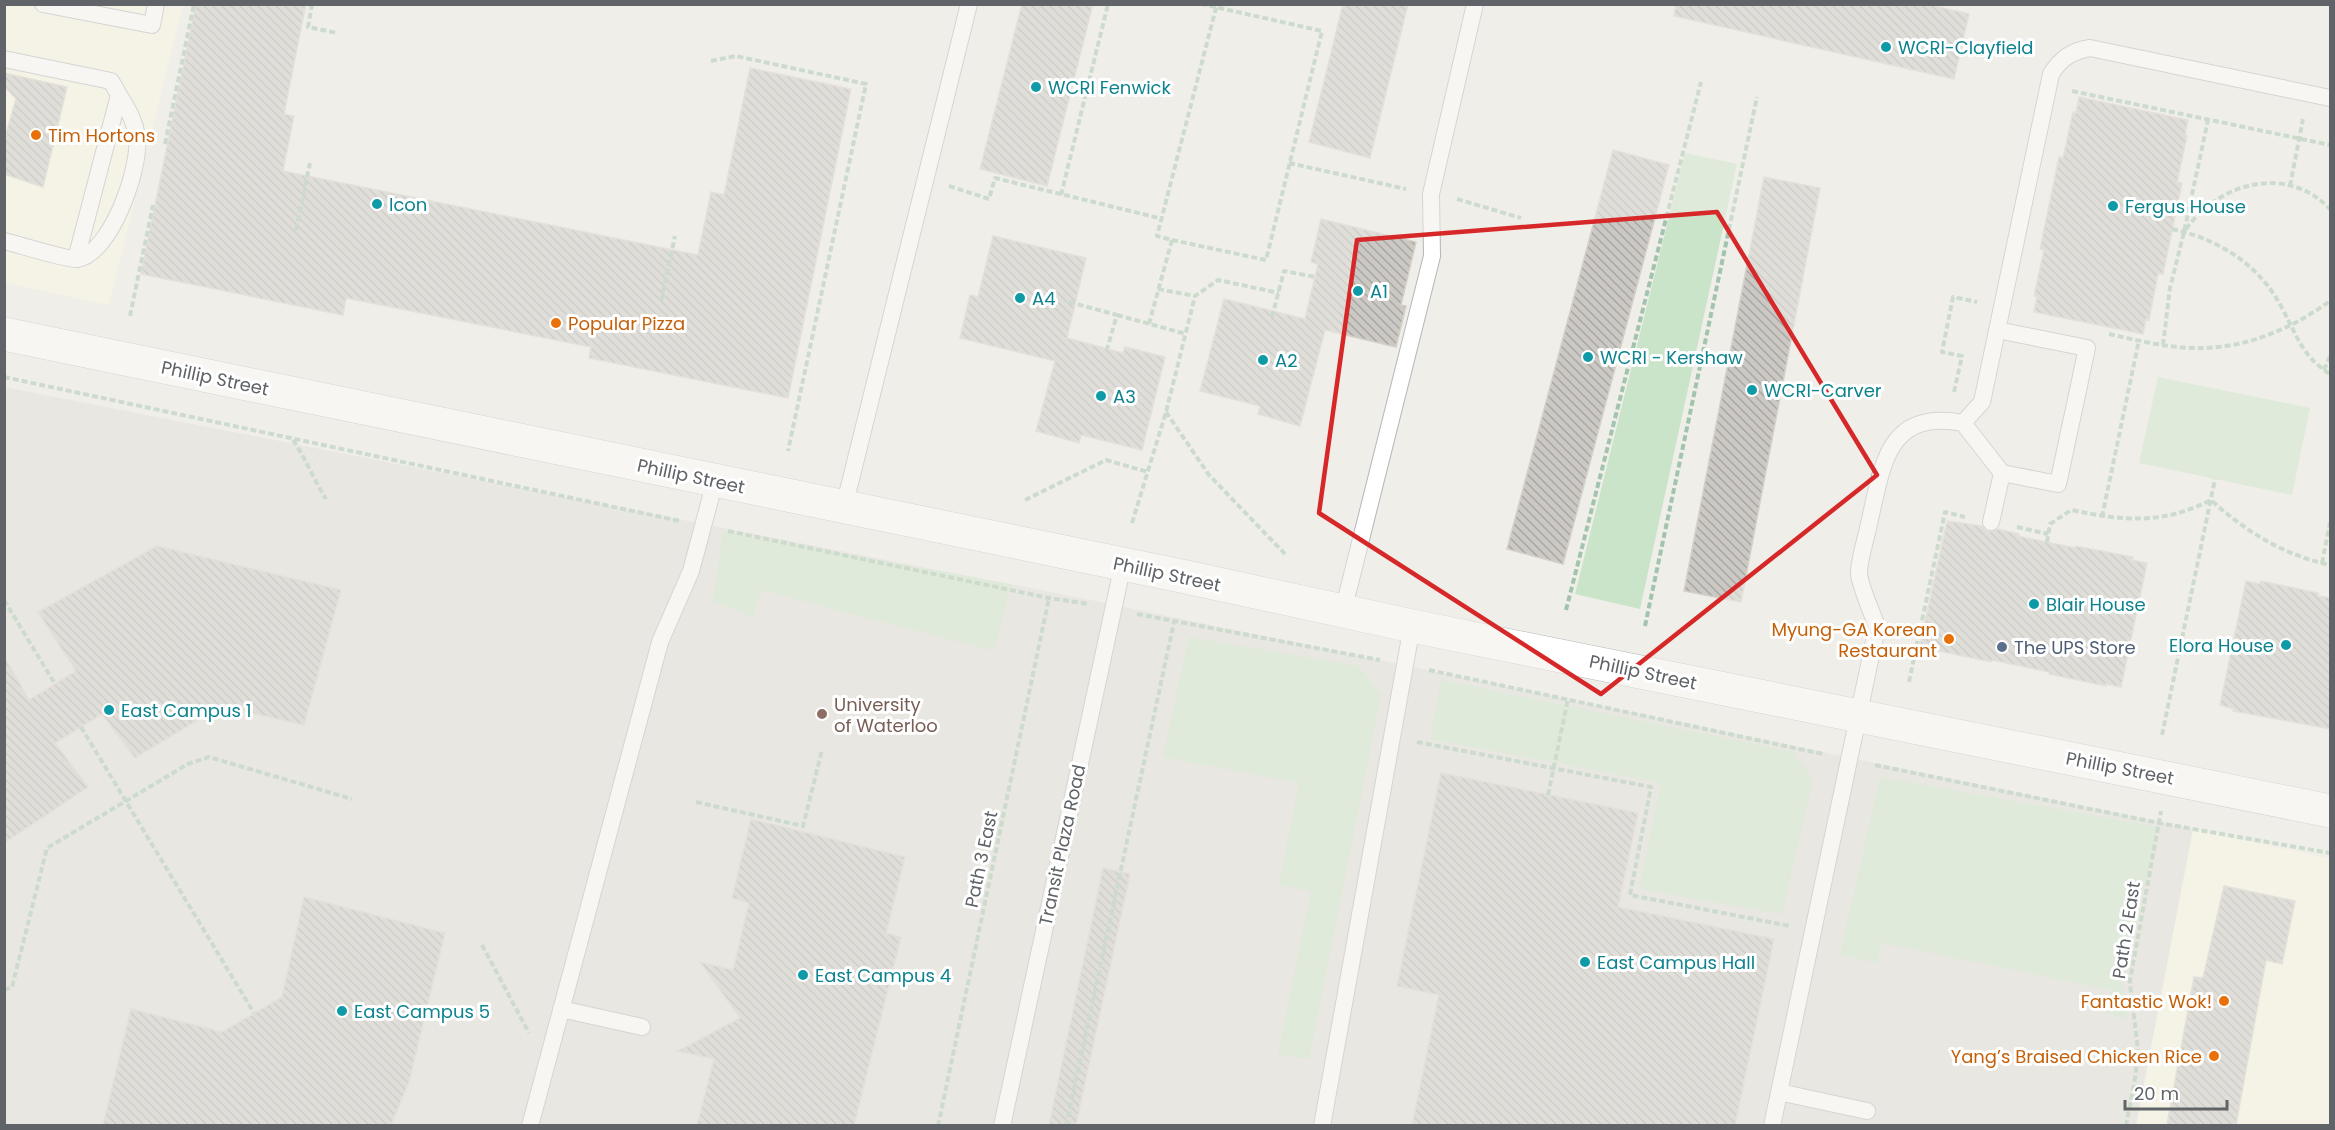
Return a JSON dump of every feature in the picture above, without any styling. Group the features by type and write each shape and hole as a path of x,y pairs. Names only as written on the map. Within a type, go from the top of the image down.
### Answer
{"street":[{"name":"Phillip Street","path":"4,334 1123,564 1412,626 2331,811"}],"lane":[{"path":"44,4 152,25 156,4"},
{"path":"844,507 969,4"},
{"path":"1343,611 1432,256 1431,194 1475,4"},
{"path":"1963,423 1982,402 2051,74 2057,63 2067,55 2090,48 2331,98"},
{"path":"4,59 111,81 131,115 138,138 133,172 117,220 96,250 76,259 4,241"},
{"path":"76,259 119,94"},
{"path":"1772,1125 1877,627 1859,573 1888,450 1903,434 1921,423 1942,419 1963,423 2002,472 2058,484 2087,348 1997,330"},
{"path":"1991,522 2002,472"},
{"path":"530,1125 660,642 691,571 715,481"},
{"name":"Transit Plaza Road","path":"1002,1125 1123,564"},
{"path":"1322,1125 1412,626"},
{"path":"561,1009 642,1027"},
{"path":"1779,1092 1867,1111"}],"path":[{"path":"312,4 308,27 337,33"},
{"path":"1061,195 1108,4"},
{"path":"1202,4 1216,6 1322,31 1266,260 1157,236 1216,6"},
{"path":"711,61 736,56 866,84 788,451"},
{"path":"1566,610 1701,82"},
{"path":"2067,90 2331,145"},
{"path":"1645,626 1757,97"},
{"path":"2290,186 2305,108"},
{"path":"2208,120 2184,232 2169,288 2163,345 2193,348 2227,346 2259,339 2290,327 2331,301"},
{"path":"296,230 310,162"},
{"path":"1289,163 1350,178"},
{"path":"926,179 989,199 995,178 1163,219"},
{"path":"2184,232 2196,215 2212,201 2229,191 2249,185 2269,183 2290,186 2309,193 2331,209"},
{"path":"2172,229 2205,238 2241,259 2270,289 2310,358 2331,374"},
{"path":"662,301 675,236"},
{"path":"1149,324 1172,240"},
{"path":"1272,317 1284,271 1315,278"},
{"path":"1132,523 1166,412 1195,297 1218,280 1279,293"},
{"path":"1158,289 1195,297"},
{"path":"1069,302 1186,334"},
{"path":"1107,349 1117,315"},
{"path":"2102,516 2139,340"},
{"path":"2324,370 2331,356"},
{"path":"4,377 704,526 1049,598 1076,601"},
{"path":"1166,412 1209,475 1286,555"},
{"path":"293,439 306,458 313,478 326,499"},
{"path":"1025,500 1106,460 1148,472"},
{"path":"2162,735 2215,479"},
{"path":"2047,542 2050,524 2072,510 2124,520 2169,516 2191,510 2211,500"},
{"path":"2211,500 2248,531 2269,543 2291,553 2331,565"},
{"path":"1909,682 1944,519"},
{"path":"2322,563 2331,523"},
{"name":"Path 3 East","path":"938,1125 1049,598"},
{"path":"4,600 55,684"},
{"path":"1066,1125 1172,622 1405,664 2159,823 2331,852"},
{"path":"1548,795 1575,658"},
{"path":"81,727 254,1013"},
{"path":"1431,745 1651,787 1630,895 1814,930"},
{"path":"696,802 803,826 822,750"},
{"path":"4,990 12,987 47,848 188,764 209,757 352,799"},
{"name":"Path 2 East","path":"2126,1125 2137,1062 2130,980 2161,811"},
{"path":"482,945 546,1065"}],"highlighted area":[{"path":"1717,212 1877,475 1601,694 1319,513 1357,240"}],"shaded area":[{"path":"5,5 183,5 109,305 5,283"},
{"name":"University of Waterloo","path":"4,387 1086,599 2193,829 2136,1125 5,1125"},
{"path":"2193,829 2330,859 2330,1125 2136,1126"}],"green space":[{"path":"1685,153 1737,164 1640,609 1575,594"},
{"path":"2158,377 2310,408 2292,495 2139,463"},
{"path":"723,532 1011,584 994,651 761,590 753,617 713,601"},
{"path":"1189,637 1359,666 1381,695 1309,1059 1278,1055 1311,891 1279,885 1299,783 1163,757"},
{"path":"1441,680 1794,752 1813,780 1782,914 1639,889 1661,783 1430,739"},
{"path":"1880,777 2158,827 2122,983 2128,1019 2106,1013 2111,990 1882,943 1877,963 1840,955"}],"building":[{"name":"Icon","path":"196,4 306,4 284,114 294,116 283,171 698,255 711,192 724,195 750,68 851,89 788,398 589,358 591,347 346,298 343,315 141,274"},
{"name":"WCRI Fenwick","path":"1022,4 1093,4 1047,186 980,169"},
{"path":"1343,4 1408,4 1370,158 1309,142"},
{"name":"WCRI-Clayfield","path":"1676,4 1926,4 1969,14 1954,79 1674,16"},
{"path":"4,73 67,87 43,187 4,174 4,141 16,99 4,86"},
{"name":"Fergus House","path":"2079,97 2188,120 2185,135 2187,136 2177,182 2182,183 2163,274 2158,274 2149,320 2146,319 2143,334 2034,312 2037,297 2034,296 2044,250 2040,249 2059,157 2063,158 2073,112 2076,113"},
{"name":"WCRI - Kershaw","path":"1613,150 1669,165 1563,564 1507,549"},
{"name":"WCRI-Carver","path":"1764,177 1820,188 1741,602 1684,591"},
{"path":"1321,219 1416,242 1401,305 1406,306 1396,347 1325,330 1300,426 1258,414 1260,406 1200,391 1224,299 1305,319 1318,264 1311,262"},
{"path":"993,236 1086,258 1067,338 1123,353 1125,347 1165,357 1142,450 1081,435 1079,443 1036,431 1055,361 960,338 970,295 978,297"},
{"name":"Blair House","path":"1947,521 1981,526 1989,532 1998,529 2019,534 2018,536 2075,548 2076,546 2133,557 2132,560 2147,563 2121,687 2106,684 2106,686 1992,660 1991,662 1920,645"},
{"name":"East Campus 1","path":"157,546 341,590 304,725 221,706 135,758 102,714 55,743 88,787 4,843 4,656 29,700 76,671 38,612"},
{"name":"Elora House","path":"2246,581 2260,584 2261,581 2331,598 2331,729 2233,711 2234,709 2220,705"},
{"name":"East Campus Hall","path":"1441,773 1638,813 1618,907 1774,939 1735,1125 1412,1125 1439,995 1397,986"},
{"name":"East Campus 4","path":"751,819 905,857 886,933 901,937 854,1125 697,1125 714,1059 678,1051 740,1018 700,962 733,970 749,903 732,898"},
{"path":"1103,868 1130,874 1076,1125 1049,1125"},
{"path":"2224,886 2295,901 2282,964 2266,960 2236,1125 2167,1125 2194,977 2203,978"},
{"name":"East Campus 5","path":"304,897 445,933 409,1082 391,1125 103,1125 131,1009 222,1032 282,997"}],"place":[{"name":"WCRI-Clayfield","path":"1886,47"},
{"name":"WCRI Fenwick","path":"1036,87"},
{"name":"Tim Hortons","path":"36,135"},
{"name":"Icon","path":"377,204"},
{"name":"Fergus House","path":"2113,206"},
{"name":"A1","path":"1358,291"},
{"name":"A4","path":"1020,298"},
{"name":"Popular Pizza","path":"556,323"},
{"name":"WCRI - Kershaw","path":"1588,357"},
{"name":"A2","path":"1263,360"},
{"name":"WCRI-Carver","path":"1752,390"},
{"name":"A3","path":"1101,396"},
{"name":"Blair House","path":"2034,604"},
{"name":"Myung-GA Korean Restaurant","path":"1949,639"},
{"name":"Elora House","path":"2286,645"},
{"name":"The UPS Store","path":"2002,647"},
{"name":"East Campus 1","path":"109,710"},
{"name":"University of Waterloo","path":"822,714"},
{"name":"East Campus Hall","path":"1585,962"},
{"name":"East Campus 4","path":"803,975"},
{"name":"Fantastic Wok!","path":"2224,1001"},
{"name":"East Campus 5","path":"342,1011"},
{"name":"Yang’s Braised Chicken Rice","path":"2214,1056"}]}
